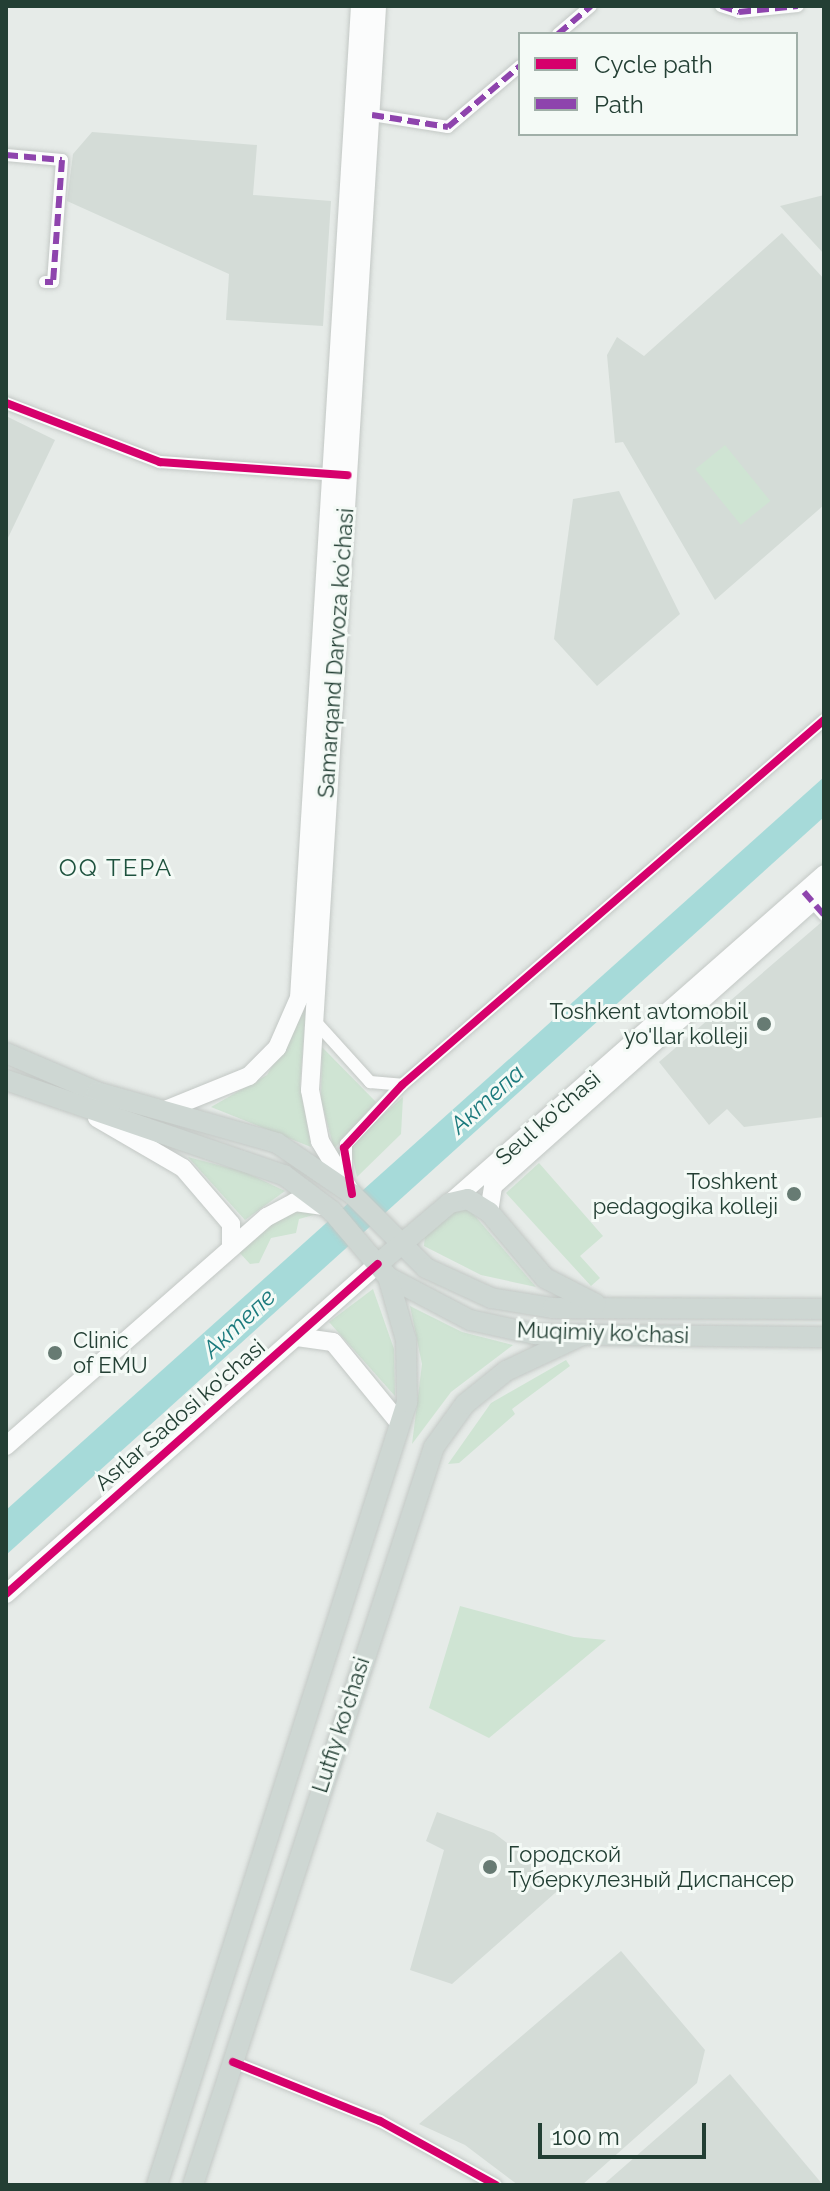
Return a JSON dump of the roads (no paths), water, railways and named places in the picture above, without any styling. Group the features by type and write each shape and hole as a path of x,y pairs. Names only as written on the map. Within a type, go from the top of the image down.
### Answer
{"main road":[{"name":"Samarqand Darvoza koʻchasi","path":"352,1194 314,1121 313,1019 360,6"},
{"name":"Samarqand Darvoza koʻchasi","path":"165,1110 249,1076 277,1048 299,998 372,115 377,6"},
{"name":"Seul ko'chasi","path":"383,1270 399,1246 816,900 824,874"},
{"path":"489,1212 493,1186 816,900"},
{"name":"Muqimiy ko'chasi","path":"6,1053 97,1092 277,1143 352,1194 399,1246 449,1281 491,1298 615,1308 824,1309"},
{"name":"Muqimiy ko'chasi","path":"6,1080 90,1114 272,1169 332,1211 383,1270 478,1323 582,1335 824,1337"},
{"path":"90,1114 176,1162 228,1219 253,1228"},
{"path":"450,1203 468,1199 489,1212 552,1284 615,1308"},
{"path":"6,1446 253,1228 295,1202 332,1211"},
{"path":"228,1219 231,1247"},
{"name":"Asrlar Sadosi ko‘chasi","path":"6,1594 295,1339 383,1270"},
{"name":"Lutfiy ko'chasi","path":"157,2185 400,1424 408,1354 383,1270"},
{"name":"Asrlar Sadosi ko‘chasi","path":"295,1339 314,1334 333,1342 400,1424"},
{"name":"Lutfiy ko'chasi","path":"193,2185 434,1447 465,1404 506,1371 582,1335"},
{"path":"233,1948 245,1966 265,1960"},
{"path":"203,2040 224,2030 235,2055"}],"street":[{"path":"560,32 591,6"},
{"path":"721,6 739,12 798,6"},
{"path":"372,115 448,127 518,68"},
{"path":"6,155 62,160 53,282 45,282"},
{"path":"6,403 160,462 340,475"},
{"path":"352,1194 344,1148 402,1085 824,720"},
{"path":"313,1019 370,1082 402,1085"},
{"path":"235,2055 389,2126 496,2185"}],"water":[{"name":"Актепа","path":"824,777 824,817 6,1555 6,1510"}],"place":[{"name":"Toshkent avtomobil yo'llar kolleji","path":"764,1024"},
{"name":"Toshkent pedagogika kolleji","path":"794,1194"},
{"name":"Clinic of EMU","path":"55,1353"},
{"name":"Городской Туберкулезный Диспансер","path":"490,1867"}],"district":[{"name":"OQ TEPA","path":"116,868"}],"water label":[{"name":"Актепе","path":"239,1323"}]}
